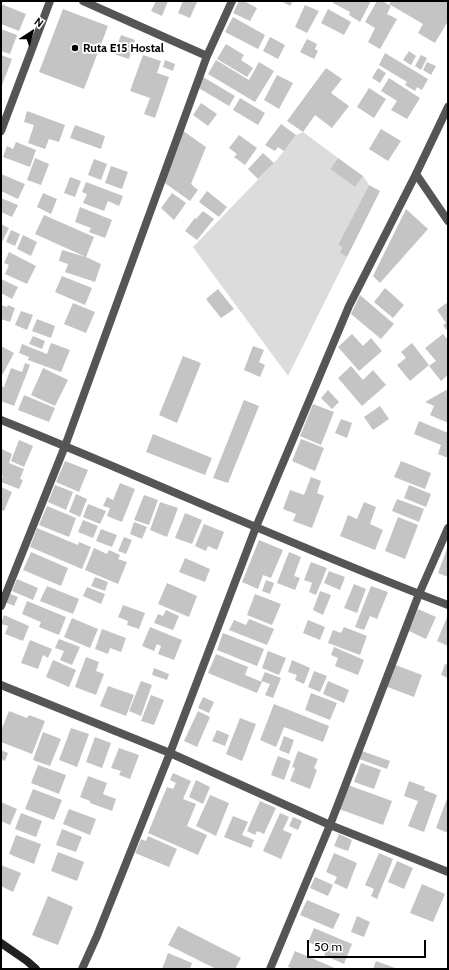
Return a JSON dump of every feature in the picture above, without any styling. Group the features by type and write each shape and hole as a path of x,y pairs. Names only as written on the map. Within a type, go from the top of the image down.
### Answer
{"street":[{"path":"1,131 50,1"},
{"path":"83,1 207,56"},
{"path":"1,606 65,446 207,56 232,1"},
{"path":"82,969 97,936 170,753 256,527 349,306 448,107"},
{"path":"416,174 448,221"},
{"path":"1,420 256,527 448,605"},
{"path":"270,969 330,825 419,594 448,528"},
{"path":"1,685 170,753 330,825 448,872"},
{"path":"1,943 36,969"}],"shaded area":[{"path":"303,132 338,158 330,169 355,187 363,176 369,185 338,245 342,247 340,253 347,257 288,376 193,247 274,163 296,135"}],"building":[{"path":"156,1 168,1 162,16 151,11"},
{"path":"183,1 197,2 190,18 178,13"},
{"path":"239,1 244,1 257,8 250,21 233,13"},
{"path":"281,1 293,1 290,6"},
{"path":"334,1 371,1 360,22 349,15 350,12 333,3"},
{"path":"377,1 382,1 391,6 387,14 397,19 380,49 368,42 375,28 365,22"},
{"path":"391,1 448,1 448,21 435,43 418,33 423,24 389,4"},
{"path":"1,4 26,14 19,31 1,24"},
{"path":"305,5 319,11 307,33 295,27"},
{"path":"63,9 108,26 84,89 39,72"},
{"path":"328,9 351,22 344,35 321,23"},
{"path":"233,17 265,35 258,49 225,32"},
{"path":"1,29 17,35 10,54 1,51"},
{"path":"121,35 135,40 129,59 114,54"},
{"path":"270,37 285,45 278,59 263,51"},
{"path":"307,39 317,44 315,49 318,51 314,59 300,52"},
{"path":"226,44 244,55 241,60 253,68 247,77 217,59"},
{"path":"409,51 416,56 411,65 403,60"},
{"path":"385,53 428,79 422,90 417,87 415,91 405,85 407,82 379,65"},
{"path":"1,55 12,59 1,88"},
{"path":"143,55 161,61 157,73 169,77 155,118 144,114 150,98 130,91"},
{"path":"421,55 427,58 421,70 415,66"},
{"path":"165,60 175,64 173,71 163,67"},
{"path":"216,60 249,80 259,62 274,71 255,102 208,74"},
{"path":"427,62 436,66 431,75 423,70"},
{"path":"326,68 342,79 331,93 349,106 332,128 315,115 303,132 287,121"},
{"path":"378,68 386,73 380,83 372,78"},
{"path":"277,75 293,83 279,109 264,100"},
{"path":"203,77 235,96 229,106 197,87"},
{"path":"389,78 420,98 407,119 391,110 397,101 381,91"},
{"path":"369,88 386,99 374,118 357,107"},
{"path":"240,98 265,113 258,125 233,110"},
{"path":"201,103 217,114 208,126 193,115"},
{"path":"27,111 65,125 59,142 49,139 45,149 28,143 34,125 24,122"},
{"path":"281,124 296,135 284,151 278,147 275,151 265,145"},
{"path":"75,125 105,136 101,149 70,138"},
{"path":"381,129 401,141 388,161 369,149"},
{"path":"182,130 206,147 191,184 198,190 190,201 162,181"},
{"path":"239,135 257,148 245,165 234,157 237,154 229,148"},
{"path":"16,142 36,150 30,167 3,157 7,146 13,149"},
{"path":"263,153 274,163 258,179 248,169"},
{"path":"35,158 49,164 41,185 27,180"},
{"path":"338,158 363,176 355,187 330,169"},
{"path":"94,159 107,164 101,180 88,175"},
{"path":"111,166 128,172 122,189 105,183"},
{"path":"1,174 25,184 18,199 1,191"},
{"path":"70,177 81,181 75,197 64,193"},
{"path":"86,182 123,196 119,206 108,201 104,211 83,203 87,194 82,192"},
{"path":"369,185 380,191 347,257 340,253 342,247 338,245"},
{"path":"207,191 227,207 219,217 199,202"},
{"path":"43,193 57,199 51,214 37,207"},
{"path":"172,193 186,203 174,220 161,208"},
{"path":"1,198 18,205 12,217 1,212"},
{"path":"80,207 112,220 105,238 89,232 91,228 75,222"},
{"path":"406,209 428,229 380,283 373,276"},
{"path":"203,211 214,219 197,240 185,231 195,218 196,219"},
{"path":"44,215 94,237 86,257 35,234"},
{"path":"1,224 9,228 1,244"},
{"path":"11,230 20,234 15,246 6,242"},
{"path":"23,235 37,242 31,256 17,249"},
{"path":"62,250 86,257 101,264 95,282 65,272 68,264 59,261"},
{"path":"9,252 36,266 27,284 5,274 9,265 4,263"},
{"path":"62,276 92,288 85,305 55,292"},
{"path":"1,279 18,287 12,299 1,293"},
{"path":"385,288 404,305 393,318 374,302"},
{"path":"218,289 234,309 221,318 206,299"},
{"path":"360,295 394,324 381,339 351,314"},
{"path":"448,302 448,332 443,325 446,323 437,310"},
{"path":"73,303 95,312 86,333 64,324"},
{"path":"1,305 7,307 8,305 15,308 10,322 1,319"},
{"path":"21,311 33,315 27,330 15,325"},
{"path":"37,319 55,326 51,338 32,331"},
{"path":"352,334 363,346 371,338 382,351 359,371 338,347"},
{"path":"443,334 448,340 448,375 441,381 429,366 436,361 425,348"},
{"path":"33,336 45,341 42,349 29,344"},
{"path":"51,343 70,350 61,372 28,360 29,357 19,353 22,344 47,354"},
{"path":"412,343 429,365 410,381 397,365 406,358 401,352"},
{"path":"1,346 14,353 3,374 1,373"},
{"path":"253,346 264,350 259,362 265,365 260,377 244,370"},
{"path":"183,356 201,363 177,423 159,415"},
{"path":"25,363 30,365 14,406 1,401 1,386 4,387 11,368 22,372"},
{"path":"351,366 363,380 373,370 386,385 362,406 338,378"},
{"path":"43,368 68,380 55,406 31,395"},
{"path":"448,389 448,423 430,415 434,406 425,402"},
{"path":"328,390 339,402 332,409 321,398"},
{"path":"24,395 55,408 49,422 18,410"},
{"path":"244,400 259,406 228,483 213,478"},
{"path":"313,404 334,412 321,445 300,436"},
{"path":"380,406 389,419 373,430 364,417"},
{"path":"341,419 352,423 347,438 335,433"},
{"path":"419,421 448,433 448,458 438,454 441,445 414,434"},
{"path":"153,434 212,458 205,475 146,452"},
{"path":"301,439 324,448 315,471 292,461"},
{"path":"19,440 33,446 24,467 11,461"},
{"path":"2,449 12,454 9,463 24,469 20,479 23,480 19,489 1,482 3,476 1,475"},
{"path":"65,461 88,470 79,492 56,482"},
{"path":"401,461 431,473 425,489 394,477"},
{"path":"311,477 321,481 317,493 324,496 312,528 293,521 296,514 283,509 290,490 304,495"},
{"path":"120,483 135,489 122,522 107,516 110,508 103,506 107,497 113,500"},
{"path":"55,485 73,492 66,510 48,502"},
{"path":"409,485 431,494 426,507 404,498"},
{"path":"1,487 12,492 4,511 1,510"},
{"path":"76,494 87,499 80,517 69,512"},
{"path":"144,495 158,500 149,525 134,520"},
{"path":"397,499 424,509 419,522 392,511"},
{"path":"160,502 178,508 167,537 150,530"},
{"path":"364,502 376,507 370,524 383,530 375,550 340,536 348,515 357,519"},
{"path":"88,504 106,511 100,524 83,517"},
{"path":"47,506 76,518 69,537 39,525"},
{"path":"185,513 202,520 192,544 175,538"},
{"path":"398,517 418,525 405,559 385,551"},
{"path":"83,520 98,526 93,538 78,532"},
{"path":"134,522 147,527 142,539 130,534"},
{"path":"204,524 224,532 217,550 208,546 206,551 195,546"},
{"path":"37,528 78,545 79,542 91,547 82,569 30,547"},
{"path":"101,529 117,535 112,547 96,541"},
{"path":"124,537 132,540 126,554 118,551"},
{"path":"259,540 283,550 271,578 263,575 258,589 242,582"},
{"path":"448,546 448,577 438,573"},
{"path":"94,548 107,554 109,550 120,555 118,559 127,562 118,584 85,570"},
{"path":"31,552 68,568 61,586 23,570"},
{"path":"289,552 301,557 294,576 300,578 295,590 277,583"},
{"path":"185,558 210,569 205,582 179,572"},
{"path":"311,562 327,568 316,595 309,592 312,583 304,580"},
{"path":"329,571 345,577 340,590 324,583"},
{"path":"95,577 108,582 105,591 91,586"},
{"path":"17,579 38,588 33,600 12,591"},
{"path":"266,580 274,583 270,594 262,591"},
{"path":"167,583 197,596 189,617 158,604"},
{"path":"354,584 366,589 357,613 344,608"},
{"path":"47,586 79,599 73,614 40,601"},
{"path":"371,586 388,592 377,619 370,616 364,630 355,627"},
{"path":"87,587 105,594 101,604 83,596"},
{"path":"320,591 331,595 323,615 313,610"},
{"path":"8,593 18,597 14,606 5,602"},
{"path":"255,594 281,604 272,625 247,615"},
{"path":"27,601 66,617 59,635 39,627 41,622 22,614"},
{"path":"123,605 145,613 139,629 127,625 128,621 118,617"},
{"path":"418,609 436,617 426,639 409,631"},
{"path":"166,610 179,616 173,630 154,623 158,614 163,616"},
{"path":"4,615 29,626 23,641 5,634 8,626 1,624"},
{"path":"448,615 448,646 437,641"},
{"path":"72,618 98,629 90,648 64,637"},
{"path":"249,619 274,629 267,645 229,630 234,620 246,625"},
{"path":"308,620 325,627 320,640 303,633"},
{"path":"150,627 182,640 174,660 158,654 161,646 157,644 154,651 142,646"},
{"path":"344,627 367,636 360,655 328,643 333,630 341,633"},
{"path":"102,629 126,638 121,652 110,648 108,654 95,649"},
{"path":"223,633 264,649 257,666 217,650"},
{"path":"59,639 80,647 72,665 60,660 64,651 55,648"},
{"path":"30,640 52,649 48,658 43,655 38,669 21,663"},
{"path":"334,647 364,660 358,675 335,666 338,658 331,655"},
{"path":"268,651 286,658 279,675 262,668"},
{"path":"216,654 248,667 245,675 262,682 257,693 208,673"},
{"path":"86,657 99,662 96,671 104,674 96,695 75,687"},
{"path":"53,660 76,670 69,687 46,677"},
{"path":"292,660 310,668 304,684 295,680 297,675 288,672"},
{"path":"393,664 422,675 414,697 385,686"},
{"path":"445,664 448,665 448,678 441,675"},
{"path":"154,668 169,674 167,680 152,675"},
{"path":"314,671 327,676 320,692 308,687"},
{"path":"265,672 281,678 273,698 265,695 270,684 261,681"},
{"path":"141,681 152,685 141,716 129,711"},
{"path":"328,681 349,690 344,703 323,694"},
{"path":"108,686 134,695 126,716 100,706"},
{"path":"311,693 337,703 330,720 305,710"},
{"path":"151,695 164,700 154,725 141,721"},
{"path":"203,697 214,702 209,713 198,708"},
{"path":"274,704 329,726 323,742 284,727 276,747 260,740"},
{"path":"9,711 27,718 29,715 45,721 32,754 1,742 1,728"},
{"path":"198,711 210,717 197,747 184,741"},
{"path":"240,718 256,724 242,761 226,754"},
{"path":"71,728 89,734 77,767 59,760"},
{"path":"217,730 229,735 225,746 212,741"},
{"path":"43,732 61,739 50,766 33,760"},
{"path":"284,736 294,740 289,754 279,750"},
{"path":"95,737 111,743 102,768 86,762"},
{"path":"119,748 139,755 130,779 119,775 121,771 111,768"},
{"path":"1,750 8,753 5,761 1,759"},
{"path":"298,751 318,759 314,768 317,770 310,789 290,781 295,768 292,767"},
{"path":"362,751 390,761 387,769 359,759"},
{"path":"278,756 291,761 284,780 271,775"},
{"path":"361,763 381,770 374,789 354,782"},
{"path":"38,765 66,775 59,794 31,783"},
{"path":"173,773 191,781 183,799 196,804 187,826 207,835 198,855 148,833 167,787 173,789 176,783 170,780"},
{"path":"88,776 107,783 103,794 116,799 112,811 90,803 90,801 80,797"},
{"path":"196,780 210,787 203,804 189,797"},
{"path":"409,781 425,787 424,790 437,795 424,832 408,826 418,801 404,796"},
{"path":"348,785 392,801 383,825 339,809"},
{"path":"33,789 62,800 54,820 25,809"},
{"path":"210,795 229,803 216,836 196,826"},
{"path":"448,796 448,833 436,828"},
{"path":"260,801 276,808 264,834 257,831 255,835 247,831"},
{"path":"1,802 17,809 10,825 1,821"},
{"path":"69,809 96,819 90,835 63,824"},
{"path":"21,813 42,821 36,837 15,829"},
{"path":"280,813 289,817 283,830 292,834 281,859 263,851"},
{"path":"233,816 248,822 242,835 254,840 251,848 224,837"},
{"path":"293,817 302,821 298,830 289,826"},
{"path":"62,829 82,837 76,852 56,845"},
{"path":"339,834 352,840 348,851 334,846"},
{"path":"16,835 41,844 34,864 9,854"},
{"path":"148,836 177,849 169,867 135,853 141,839 146,841"},
{"path":"58,852 84,862 77,881 51,871"},
{"path":"334,853 357,863 347,889 334,883 337,877 326,872"},
{"path":"379,853 393,859 377,899 371,896 374,889 365,885"},
{"path":"397,861 413,868 404,889 388,882"},
{"path":"1,865 21,873 13,892 1,886"},
{"path":"315,877 333,885 328,896 310,888"},
{"path":"422,884 445,894 433,922 410,913"},
{"path":"48,896 73,907 58,945 32,935"},
{"path":"307,900 340,914 333,929 300,915"},
{"path":"357,916 370,922 364,937 351,932"},
{"path":"178,926 241,958 235,969 216,969 168,945"},
{"path":"314,928 352,944 344,964 324,955 327,950 308,942"},
{"path":"295,951 337,969 294,969 288,967"},
{"path":"168,953 192,963 190,969 162,969"},
{"path":"376,961 398,969 373,969"}],"place":[{"name":"Ruta E15 Hostal","path":"75,48"}]}
